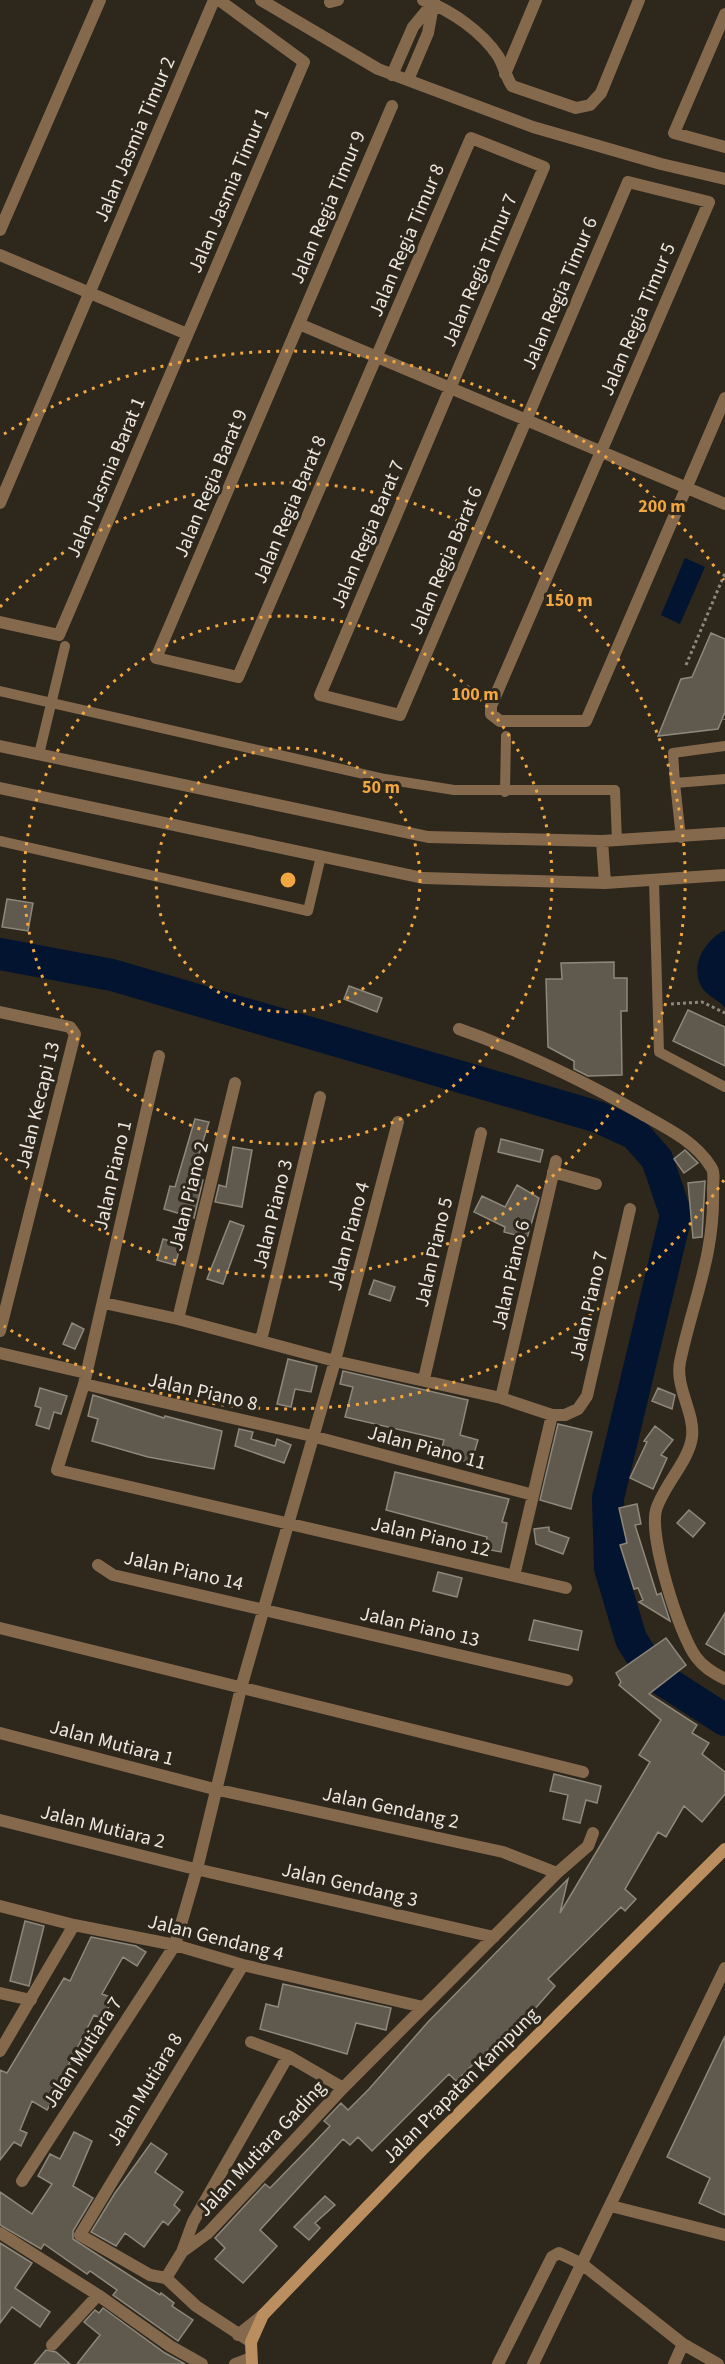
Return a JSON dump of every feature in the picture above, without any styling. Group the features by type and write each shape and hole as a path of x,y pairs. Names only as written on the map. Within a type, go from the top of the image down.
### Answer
{"street":[{"path":"0,230 100,0"},
{"name":"Jalan Jasmia Timur 2","path":"0,503 214,0"},
{"name":"Jalan Jasmia Timur 1","path":"187,334 304,62 219,0"},
{"path":"261,0 392,75 533,128 661,164 725,179"},
{"path":"505,74 536,0"},
{"path":"430,1 458,18 489,45 499,58 512,86 576,108 590,105 601,93 639,0"},
{"path":"392,75 413,27 430,1"},
{"path":"408,81 428,33 430,1"},
{"path":"725,14 674,134 725,147"},
{"name":"Jalan Regia Timur 9","path":"299,324 392,106"},
{"name":"Jalan Regia Timur 7","path":"450,388 544,167 471,138"},
{"name":"Jalan Regia Timur 8","path":"377,357 471,138"},
{"name":"Jalan Regia Timur 5","path":"628,182 709,202 491,706 491,714 500,721 586,721 686,488"},
{"name":"Jalan Regia Timur 6","path":"526,420 628,182"},
{"path":"0,255 187,334"},
{"path":"299,324 725,504"},
{"name":"Jalan Regia Barat 9","path":"238,677 156,658 299,324"},
{"name":"Jalan Jasmia Barat 1","path":"62,641 187,334"},
{"name":"Jalan Regia Barat 8","path":"238,677 377,357"},
{"name":"Jalan Regia Barat 7","path":"400,714 320,695 450,388"},
{"path":"686,488 725,398"},
{"name":"Jalan Regia Barat 6","path":"400,714 526,420"},
{"path":"0,622 62,641"},
{"path":"0,746 428,837 617,841 725,833"},
{"path":"0,788 423,878 605,883 725,875"},
{"path":"602,841 605,883"},
{"name":"Jalan Kecapi 13","path":"0,1012 73,1029 75,1034 0,1331"},
{"path":"459,1029 511,1047 592,1085 694,1146 713,1169 714,1224 700,1292 680,1364 693,1435 689,1448 671,1477 655,1514 657,1543 675,1611 695,1656 707,1670 725,1679"},
{"name":"Jalan Piano 1","path":"85,1378 159,1056"},
{"name":"Jalan Piano 2","path":"178,1319 235,1083"},
{"name":"Jalan Piano 3","path":"261,1340 320,1097"},
{"name":"Jalan Piano 4","path":"248,1669 287,1522 335,1360 398,1122"},
{"name":"Jalan Piano 5","path":"424,1379 480,1133"},
{"name":"Jalan Piano 6","path":"501,1398 554,1166 596,1184"},
{"name":"Jalan Piano 7","path":"552,1415 565,1415 578,1409 586,1396 630,1209"},
{"path":"104,1303 501,1398 552,1415 514,1576"},
{"name":"Jalan Piano 8","path":"0,1353 85,1378 312,1436"},
{"name":"Jalan Piano 12","path":"85,1378 57,1470 566,1588"},
{"name":"Jalan Piano 11","path":"312,1436 533,1495"},
{"name":"Jalan Piano 14","path":"98,1566 113,1575 263,1608"},
{"name":"Jalan Piano 13","path":"263,1608 567,1680"},
{"path":"0,1628 583,1772"},
{"name":"Jalan Mutiara 7","path":"22,2181 175,1945 197,1869 214,1789 248,1669"},
{"name":"Jalan Mutiara 1","path":"0,1733 214,1789"},
{"name":"Jalan Gendang 2","path":"214,1789 503,1852 556,1873"},
{"name":"Jalan Mutiara 2","path":"0,1820 197,1869"},
{"path":"343,2088 556,1873 588,1846 593,1833"},
{"name":"Jalan Prapatan Kampung","path":"251,2361 250,2342 263,2315 423,2149 725,1849"},
{"name":"Jalan Gendang 3","path":"197,1869 494,1937"},
{"name":"Jalan Gendang 4","path":"0,1906 74,1926 175,1945 243,1965 423,2007"},
{"path":"0,2051 74,1926"},
{"name":"Jalan Mutiara 8","path":"166,2278 150,2275 80,2235 243,1965"},
{"path":"533,2364 725,1968"},
{"path":"0,1993 31,2000"},
{"name":"Jalan Mutiara Gading","path":"182,2252 208,2233 343,2088 288,2056 251,2042"},
{"path":"250,2342 196,2306 166,2278 182,2252 193,2222 288,2056"},
{"path":"611,2206 725,2235"},
{"path":"0,2233 98,2295 170,2346 202,2364"},
{"path":"498,2364 552,2257 559,2253 582,2264 683,2344 718,2364"},
{"path":"52,2345 98,2295"},
{"path":"238,2335 263,2315"},
{"path":"674,2364 683,2344"},
{"path":"235,2364 251,2361"}],"lane":[{"path":"39,754 62,641"},
{"path":"0,691 385,779 454,790 505,792 615,790 617,841"},
{"path":"505,792 506,736"},
{"path":"681,838 673,753 725,746"},
{"path":"675,783 725,779"},
{"path":"0,841 308,911 321,856"},
{"path":"654,881 659,1052 725,1087"}],"path":[{"path":"686,665 725,573"},
{"path":"658,1005 702,1002 725,1013"}],"water":[{"path":"685,558 705,567 680,624 661,615"},
{"path":"725,930 725,1008 703,989 697,972 705,947"}],"building":[{"path":"711,633 725,639 725,712 718,729 658,736 681,679 692,677"},
{"path":"7,899 33,903 28,931 2,927"},
{"path":"614,962 614,978 627,978 627,1011 621,1011 622,1075 588,1076 574,1069 574,1061 548,1047 546,979 562,979 561,963"},
{"path":"349,986 382,998 377,1012 344,999"},
{"path":"688,1010 725,1027 725,1066 673,1041"},
{"path":"195,1119 209,1122 192,1177 203,1180 194,1218 164,1209 170,1186 175,1187"},
{"path":"501,1139 543,1150 540,1162 498,1152"},
{"path":"233,1147 252,1150 242,1207 215,1202 219,1185 226,1187"},
{"path":"685,1150 698,1163 684,1173 674,1159"},
{"path":"705,1181 702,1237 693,1238 688,1183"},
{"path":"517,1185 539,1198 527,1238 504,1232 505,1227 474,1212 482,1196 505,1207"},
{"path":"230,1221 244,1226 223,1284 207,1279"},
{"path":"163,1239 181,1244 175,1265 157,1260"},
{"path":"374,1280 395,1287 390,1301 369,1294"},
{"path":"72,1323 84,1329 75,1349 63,1344"},
{"path":"288,1359 317,1366 311,1392 295,1389 291,1407 277,1404"},
{"path":"343,1371 468,1400 460,1435 478,1440 471,1463 440,1454 444,1440 345,1417 353,1387 340,1384"},
{"path":"40,1388 67,1396 61,1414 54,1412 49,1429 36,1425 41,1408 35,1406"},
{"path":"658,1388 675,1395 672,1409 652,1401"},
{"path":"93,1395 164,1418 165,1416 222,1431 214,1469 148,1457 92,1441 98,1419 88,1416"},
{"path":"558,1424 592,1432 571,1509 540,1500"},
{"path":"655,1426 673,1440 661,1455 667,1458 653,1489 630,1478 647,1442 644,1441"},
{"path":"239,1429 253,1432 251,1439 275,1446 277,1439 291,1445 284,1463 235,1446"},
{"path":"395,1472 509,1499 502,1522 507,1523 501,1552 485,1549 487,1537 386,1510"},
{"path":"637,1504 641,1524 635,1525 657,1595 661,1593 670,1621 639,1602 643,1600 638,1588 634,1589 620,1545 627,1543 619,1508"},
{"path":"689,1510 705,1523 693,1537 677,1523"},
{"path":"549,1527 549,1531 569,1538 563,1554 536,1544 534,1529"},
{"path":"438,1572 462,1578 457,1597 433,1591"},
{"path":"725,1613 725,1655 706,1644"},
{"path":"534,1620 582,1631 578,1650 529,1640"},
{"path":"666,1638 686,1665 649,1694 697,1725 692,1733 709,1743 702,1754 725,1772 725,1794 702,1822 684,1806 666,1837 658,1832 625,1889 636,1899 625,1911 621,1907 548,1979 555,1986 526,2019 523,2016 456,2081 449,2074 372,2151 358,2137 350,2145 343,2139 260,2230 277,2246 243,2283 215,2259 225,2248 215,2238 265,2184 270,2188 330,2126 324,2121 341,2103 348,2110 369,2089 428,2022 568,1879 560,1913 650,1762 639,1755 661,1720 619,1685 621,1682 616,1673"},
{"path":"554,1774 601,1786 597,1803 586,1800 580,1823 563,1819 568,1795 550,1791"},
{"path":"25,1921 44,1926 29,1986 10,1981"},
{"path":"91,1937 136,1946 146,1952 137,1966 123,1957 102,1994 113,1998 103,2019 94,2015 69,2064 73,2067 47,2110 32,2101 20,2130 27,2133 21,2146 14,2142 0,2160 0,2070 7,2073 64,1978 70,1981"},
{"path":"283,1984 391,2008 386,2030 356,2023 347,2054 260,2029 266,2004 278,2007"},
{"path":"725,2036 725,2215 699,2203 710,2178 667,2157"},
{"path":"74,2132 92,2141 73,2186 93,2198 73,2231 73,2239 160,2295 161,2293 174,2303 172,2306 193,2320 178,2341 113,2295 117,2290 90,2271 87,2274 44,2244 41,2249 0,2225 0,2192 32,2214 52,2184 38,2176 50,2154 60,2159"},
{"path":"151,2143 167,2154 155,2172 183,2192 174,2205 180,2210 168,2225 163,2221 144,2247 125,2233 116,2246 91,2232 115,2193"},
{"path":"325,2196 335,2205 315,2223 320,2228 309,2240 294,2227"},
{"path":"0,2243 32,2263 15,2288 50,2312 40,2327 12,2307 0,2323"},
{"path":"103,2308 165,2353 185,2364 77,2364 100,2335 84,2322 95,2310 99,2313"},
{"path":"46,2350 56,2352 70,2364 34,2364"}],"waterway":[{"path":"0,954 112,975 598,1117 635,1134 657,1159 676,1215 608,1498 610,1568 631,1639 652,1673 725,1720"}]}
